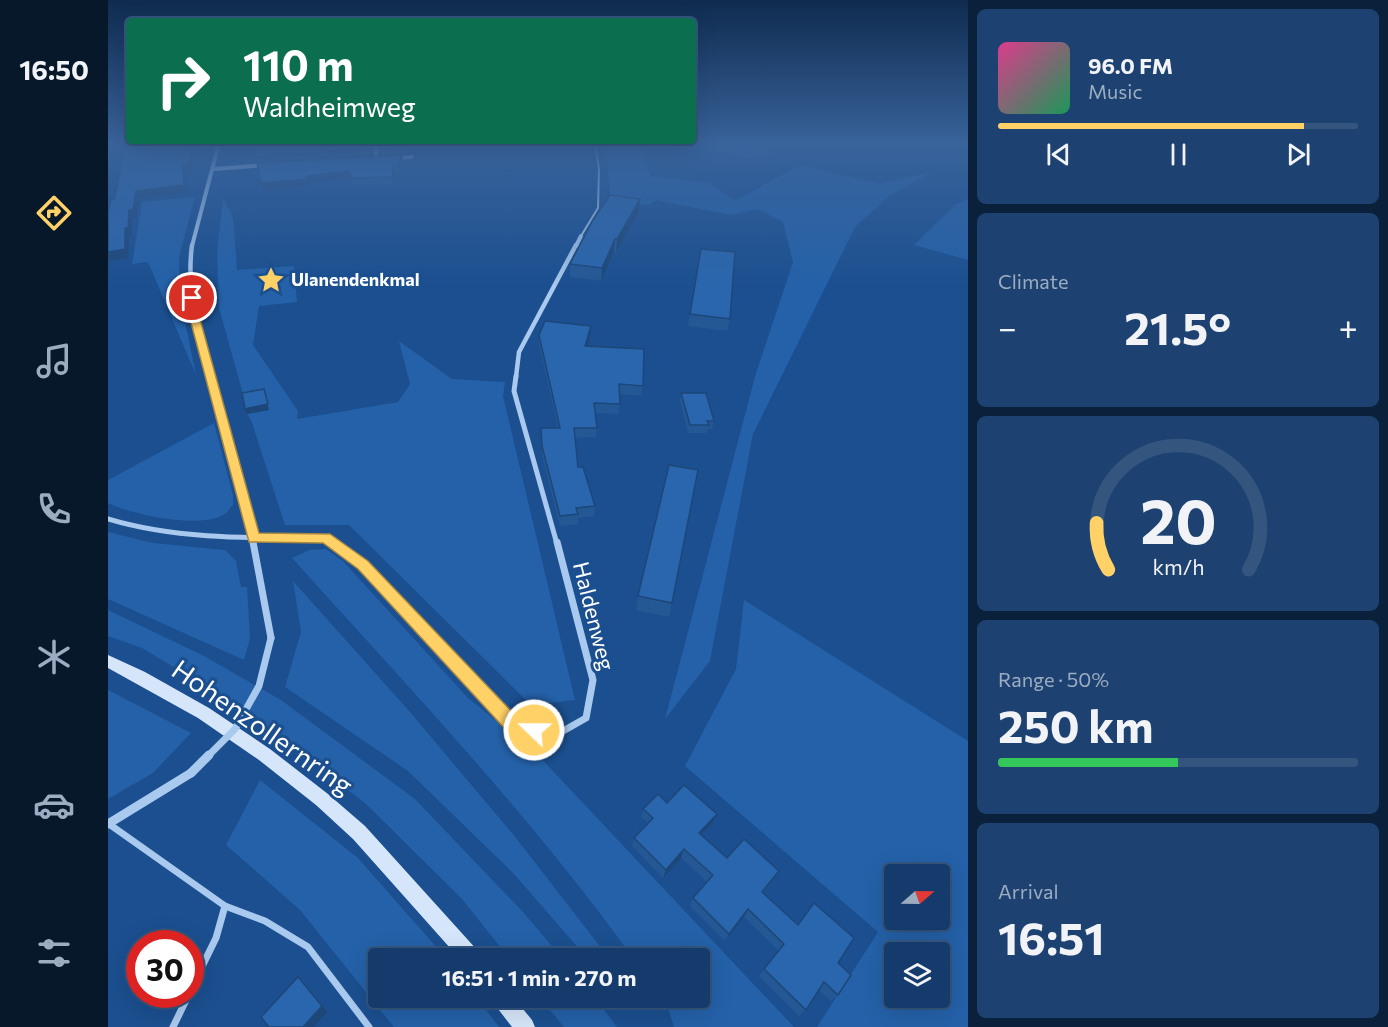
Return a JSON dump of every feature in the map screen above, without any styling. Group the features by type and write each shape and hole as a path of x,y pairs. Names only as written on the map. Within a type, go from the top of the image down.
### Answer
{"main road":[{"name":"Hohenzollernring","path":"108,661 146,679 201,711 273,762 350,824 463,948"},
{"path":"510,1008 525,1027"}],"street":[{"path":"108,824 191,773 235,729 259,686 271,638 263,580 254,538 195,319 190,278 192,248 199,215 207,191"},
{"name":"Haldenweg","path":"254,538 326,538 363,565 513,725 556,735 586,718 593,680 581,628 514,391 519,352 581,236"},
{"path":"108,519 140,529 254,538"}],"lane":[{"path":"581,236 598,208 598,191"},
{"path":"108,824 225,906 266,921 308,946 369,1027"},
{"path":"204,963 216,938 225,906"},
{"path":"173,1027 182,1008"}],"shaded area":[{"path":"610,191 721,191 735,201 753,191 898,191 889,196 855,227 753,434 710,661 665,719 756,373 793,262 783,222 757,209 731,215 656,200 648,205 611,202"},
{"path":"195,197 179,257 180,297 196,375 148,262 132,264 142,202"},
{"path":"223,198 233,217 237,270 294,266 297,302 259,306 253,345 298,411 297,419 398,402 410,384 399,341 452,379 505,382 503,396 575,700 531,705 349,525 285,525 251,420 247,414 269,410 244,398 219,308 217,253"},
{"path":"968,199 968,260 914,245 956,204"},
{"path":"214,423 233,495 233,505 224,514 212,519 182,521 149,516 108,503 108,480"},
{"path":"108,532 153,543 225,550 236,561 241,587 247,587 250,638 244,660 108,599"},
{"path":"326,549 343,561 468,698 535,752 794,1027 674,1027 668,1008 710,1008 710,948 626,948 594,905 511,803 292,558 309,550"},
{"path":"293,581 410,712 516,838 601,948 578,948 514,874 408,771 285,687 301,632"},
{"path":"744,600 968,741 968,1027 817,1027 878,932 685,766 736,669"},
{"path":"108,610 204,656 281,700 415,799 523,912 554,948 501,948 462,899 365,803 223,697 142,648 108,636"},
{"path":"108,690 191,733 153,773 108,799"},
{"path":"260,780 358,858 437,948 368,948 368,995 300,910 226,845"},
{"path":"379,1008 485,1008 499,1027 394,1027"},
{"path":"548,1008 603,1008 617,1027 564,1027"}],"building":[{"path":"116,191 137,191 133,209 129,210 128,228 125,228 125,249 108,252 108,212 111,199 114,199"},
{"path":"610,195 640,199 615,239 602,268 570,264 593,220"},
{"path":"701,249 735,252 730,319 690,314"},
{"path":"545,321 591,326 585,346 644,349 643,386 619,384 620,404 594,403 597,428 574,428 578,467 583,467 595,506 576,508 578,514 560,516 542,446 541,428 560,428 539,335"},
{"path":"264,389 268,404 245,409 242,393"},
{"path":"681,393 706,393 714,421 707,421 709,425 690,425"},
{"path":"669,465 698,470 672,603 638,596"},
{"path":"684,785 717,814 699,833 727,858 744,839 779,871 762,892 798,925 814,903 854,938 838,963 851,975 838,995 824,982 806,1010 764,969 784,944 748,909 729,934 693,898 713,875 684,849 666,870 634,838 653,818 643,809 658,794 667,803"},
{"path":"298,977 322,1006 303,1027 269,1027 261,1017"}],"place":[{"name":"Ulanendenkmal","path":"271,280"}],"route":[{"path":"192,298 195,319 254,538 326,538 363,565 513,725 534,730"}]}
